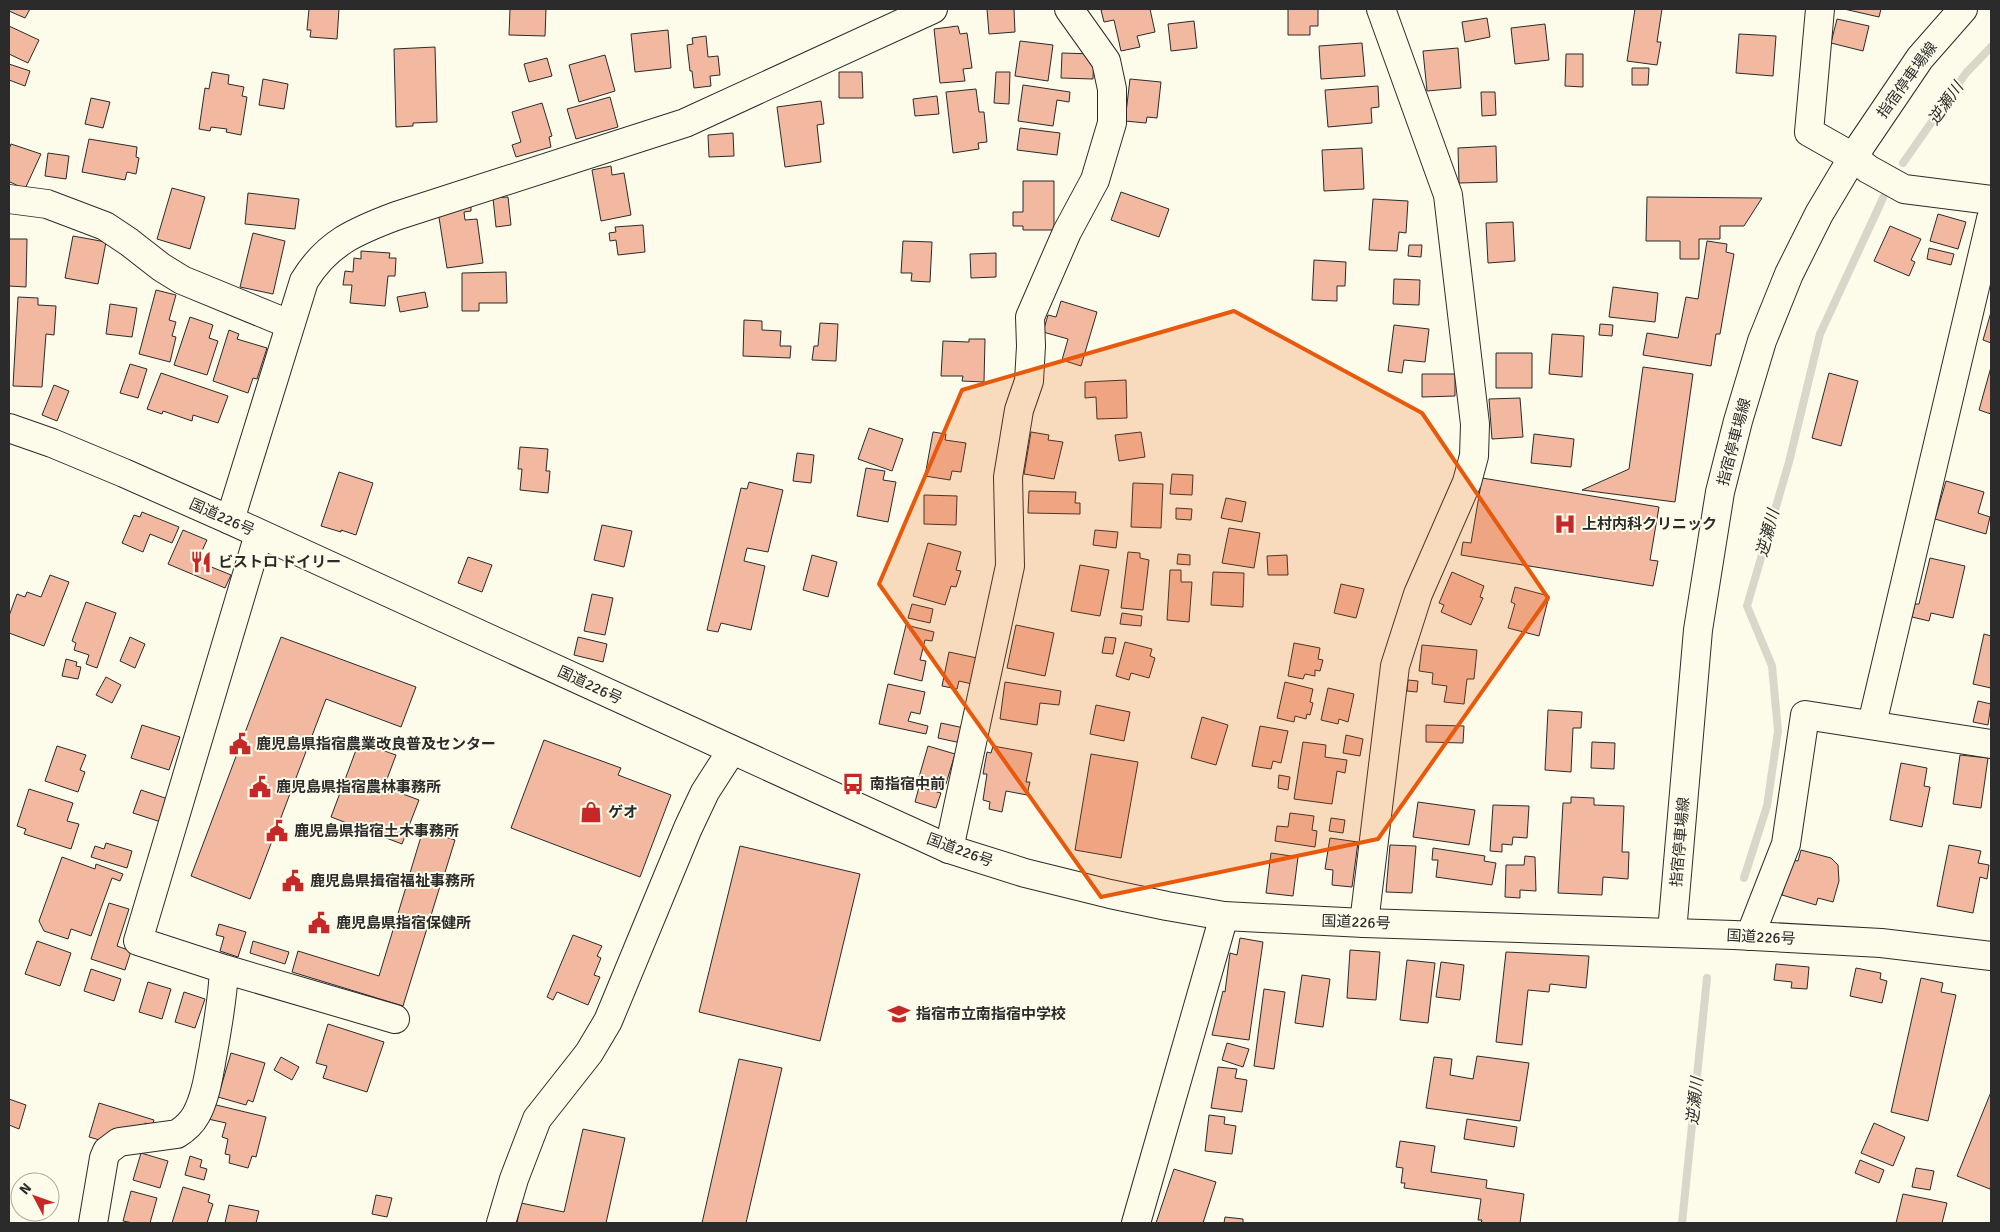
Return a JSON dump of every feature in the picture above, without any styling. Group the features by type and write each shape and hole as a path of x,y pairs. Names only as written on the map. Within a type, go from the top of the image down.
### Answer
{"main road":[{"path":"230,520 289,324 304,281 314,263 344,239 365,227 685,122 933,9"},
{"path":"949,849 1010,566 1008,478 1019,410 1029,381 1030,317 1067,232 1095,180 1112,123 1112,89 1106,61 1068,9"},
{"path":"1364,923 1395,666 1418,594 1467,482 1474,456 1475,424 1448,195 1381,9"},
{"path":"1820,9 1808,132 1904,189 1991,200"},
{"name":"指宿停車場線","path":"1672,932 1698,630 1720,492 1738,421 1762,341 1789,274 1819,214 1853,157 1920,58 1963,9"},
{"path":"9,199 47,204 105,226 129,242 160,267 182,280 289,324"},
{"path":"1872,724 1991,219"},
{"name":"国道226号","path":"10,434 124,473 949,849 1025,873 1101,892 1224,916 1364,923 1750,936 1881,943 1991,956"},
{"path":"259,534 138,941 224,969 395,1019"},
{"path":"1750,936 1786,844 1805,715 1991,744"},
{"path":"501,1223 514,1179 537,1119 541,1111 589,1053 608,1021 688,828 705,792 732,750"},
{"path":"1136,1223 1224,916"},
{"path":"93,1223 104,1158 108,1151 119,1142 177,1134 190,1124 196,1114 208,1078 222,999 224,969"}],"highlighted area":[{"path":"1234,311 1422,413 1548,598 1378,839 1101,897 879,584 962,390"}],"building":[{"path":"9,9 30,9 25,18 9,11"},
{"path":"309,9 339,9 337,39 310,37 311,30 307,30"},
{"path":"510,9 546,9 545,36 509,35"},
{"path":"987,9 1014,9 1015,32 989,34"},
{"path":"1150,9 1155,32 1137,36 1140,47 1121,51 1114,20 1104,22 1101,10"},
{"path":"1288,9 1318,9 1318,26 1310,26 1310,35 1288,35"},
{"path":"1635,9 1662,9 1657,42 1661,42 1657,65 1627,61"},
{"path":"1844,9 1881,9 1879,17"},
{"path":"1487,18 1490,37 1465,42 1462,22"},
{"path":"1837,19 1869,26 1863,51 1831,43"},
{"path":"1194,21 1197,48 1171,51 1168,24"},
{"path":"1545,24 1549,60 1515,64 1511,28"},
{"path":"9,26 39,40 28,63 9,54"},
{"path":"958,26 960,34 967,33 972,68 963,69 965,81 940,83 934,29"},
{"path":"668,30 671,68 635,72 631,34"},
{"path":"1739,34 1776,36 1773,76 1736,73"},
{"path":"706,36 708,57 718,56 720,75 710,76 711,86 694,88 687,45 693,44 692,38"},
{"path":"1020,41 1053,45 1048,81 1015,76"},
{"path":"1362,43 1365,76 1321,79 1319,46"},
{"path":"435,47 437,122 413,123 413,126 396,127 394,49"},
{"path":"1458,48 1461,88 1427,91 1423,51"},
{"path":"1062,53 1094,54 1093,79 1061,78"},
{"path":"1566,54 1583,54 1583,87 1565,86"},
{"path":"605,55 615,91 579,102 569,65"},
{"path":"547,58 552,76 529,82 524,64"},
{"path":"9,64 30,71 25,86 9,80"},
{"path":"1632,68 1649,68 1648,85 1632,85"},
{"path":"212,72 229,75 228,84 244,87 242,96 247,97 241,135 226,132 227,129 211,127 210,131 199,129 205,88 209,89"},
{"path":"839,72 862,72 863,98 839,98"},
{"path":"996,72 1010,72 1009,104 994,103"},
{"path":"263,79 288,84 284,109 259,105"},
{"path":"1130,79 1161,82 1157,118 1147,117 1146,123 1125,121"},
{"path":"1023,85 1070,92 1069,102 1057,100 1053,126 1018,121"},
{"path":"1378,86 1379,107 1371,108 1372,123 1328,127 1325,90"},
{"path":"976,89 979,112 984,112 987,142 978,143 979,149 953,153 946,92"},
{"path":"1481,92 1495,92 1496,115 1482,116"},
{"path":"937,96 939,114 915,116 913,99"},
{"path":"610,97 618,127 576,139 567,109"},
{"path":"91,98 110,102 103,128 85,124"},
{"path":"821,101 824,124 817,125 821,162 785,167 777,107"},
{"path":"542,103 552,136 549,137 551,147 516,157 512,145 521,142 512,112"},
{"path":"1020,128 1060,133 1057,155 1017,150"},
{"path":"733,133 734,156 709,157 708,135"},
{"path":"89,139 137,147 136,157 139,158 136,174 127,172 125,180 82,172"},
{"path":"11,144 41,154 25,189 10,182 9,185 9,149"},
{"path":"1496,146 1497,182 1459,183 1458,148"},
{"path":"1362,148 1364,189 1324,191 1322,150"},
{"path":"48,153 69,156 66,179 45,176"},
{"path":"611,166 612,175 624,173 631,215 601,221 592,170"},
{"path":"1023,181 1054,181 1054,230 1023,230 1023,226 1013,226 1013,212 1023,212"},
{"path":"172,188 205,197 190,249 157,239"},
{"path":"1121,192 1169,209 1159,237 1111,220"},
{"path":"248,193 299,199 295,229 245,224"},
{"path":"508,197 511,225 496,227 493,198"},
{"path":"1647,197 1762,198 1744,226 1720,226 1720,239 1699,239 1699,259 1680,259 1680,241 1646,241"},
{"path":"1373,199 1408,201 1406,233 1399,232 1397,251 1369,250"},
{"path":"471,206 471,211 464,212 465,220 477,219 483,263 447,268 438,211"},
{"path":"1938,214 1966,222 1958,249 1930,241"},
{"path":"1513,222 1515,261 1488,263 1486,223"},
{"path":"643,225 645,252 618,255 616,240 610,241 609,233 616,232 615,227"},
{"path":"1890,226 1921,239 1911,260 1915,262 1909,276 1874,261"},
{"path":"253,233 285,241 273,294 240,287"},
{"path":"73,236 106,242 98,284 65,278"},
{"path":"9,239 27,239 26,287 9,286"},
{"path":"903,241 932,242 930,282 911,281 912,273 901,273"},
{"path":"1707,241 1727,244 1726,252 1734,254 1720,334 1716,334 1711,366 1643,355 1647,333 1678,338 1686,297 1698,299"},
{"path":"1409,245 1422,245 1421,257 1408,256"},
{"path":"1929,248 1954,254 1951,265 1927,259"},
{"path":"361,251 390,253 389,258 396,258 395,276 388,276 385,306 350,303 352,285 343,285 345,271 353,272 354,258 361,259"},
{"path":"996,253 996,277 971,278 970,254"},
{"path":"1314,260 1346,262 1345,286 1337,286 1337,301 1312,300"},
{"path":"506,272 507,303 479,303 479,311 462,311 462,273"},
{"path":"1394,279 1420,280 1419,305 1393,304"},
{"path":"1613,287 1658,293 1655,322 1609,317"},
{"path":"156,290 176,295 169,320 176,322 172,336 176,337 170,362 139,354"},
{"path":"425,292 428,307 400,312 397,297"},
{"path":"18,297 38,298 38,305 56,306 54,335 46,334 42,387 13,386"},
{"path":"1061,301 1097,312 1081,366 1062,360 1068,339 1043,332 1048,315 1056,317"},
{"path":"110,304 137,308 132,337 106,334"},
{"path":"1991,312 1991,343 1983,340"},
{"path":"190,317 213,325 209,338 218,341 207,375 174,365"},
{"path":"744,320 762,321 762,330 781,331 780,346 791,346 790,358 743,356"},
{"path":"820,323 838,324 836,361 812,360 814,346 818,346"},
{"path":"1600,324 1613,325 1612,336 1599,335"},
{"path":"1394,325 1429,329 1425,362 1404,360 1402,373 1388,371"},
{"path":"229,330 239,334 237,339 267,348 257,379 253,378 248,393 213,381"},
{"path":"1552,334 1584,336 1582,377 1549,374"},
{"path":"969,339 985,339 984,382 962,381 963,376 941,376 943,341 969,342"},
{"path":"1496,353 1532,353 1532,388 1496,388"},
{"path":"130,364 147,369 138,398 120,393"},
{"path":"1643,367 1693,374 1675,502 1582,490 1629,469"},
{"path":"1991,367 1991,414 1979,410"},
{"path":"161,373 228,396 218,423 193,415 192,421 163,411 162,414 147,409"},
{"path":"1829,373 1858,381 1841,446 1812,438"},
{"path":"1422,374 1455,374 1455,396 1422,397"},
{"path":"1126,380 1127,418 1097,419 1096,397 1085,398 1085,382"},
{"path":"54,385 69,391 57,421 42,415"},
{"path":"1520,398 1523,437 1492,439 1489,399"},
{"path":"869,428 903,439 892,471 858,459"},
{"path":"933,432 946,434 945,440 966,443 961,472 952,471 950,480 925,476"},
{"path":"1031,432 1049,435 1048,440 1063,442 1054,479 1024,474"},
{"path":"1141,432 1145,457 1119,461 1115,435"},
{"path":"1534,434 1574,439 1571,467 1531,463"},
{"path":"520,447 548,449 546,471 550,471 548,493 520,490 522,469 518,469"},
{"path":"797,453 814,455 811,483 793,481"},
{"path":"866,468 885,471 883,480 896,482 888,522 857,516"},
{"path":"339,472 373,483 356,535 321,526"},
{"path":"1172,474 1193,475 1192,495 1170,494"},
{"name":"上村内科クリニック","path":"1482,478 1659,507 1650,560 1658,561 1653,586 1461,555 1463,542 1471,543"},
{"path":"1946,481 1984,492 1978,513 1990,517 1986,534 1935,519"},
{"path":"749,482 783,490 768,552 747,548 744,561 765,566 751,630 721,623 718,632 707,630 741,488 747,489"},
{"path":"1133,483 1163,484 1161,528 1131,527"},
{"path":"1029,491 1076,492 1075,503 1080,503 1080,514 1028,513"},
{"path":"924,495 957,496 956,525 924,524"},
{"path":"1226,498 1246,502 1242,522 1221,518"},
{"path":"1176,508 1192,509 1191,520 1176,519"},
{"path":"142,512 179,527 172,543 150,534 143,552 122,543 134,515 140,517"},
{"path":"602,525 632,531 624,567 594,560"},
{"path":"1229,528 1260,533 1254,568 1222,563"},
{"path":"183,530 207,540 201,553 195,551 192,559 231,575 225,588 168,564"},
{"path":"1095,530 1118,532 1116,548 1093,545"},
{"path":"928,543 961,552 956,570 961,571 956,587 951,586 945,605 913,596"},
{"path":"1128,552 1140,553 1140,558 1149,560 1143,610 1121,608"},
{"path":"1178,554 1190,555 1190,565 1177,564"},
{"path":"812,555 837,562 828,597 803,590"},
{"path":"1287,555 1288,575 1268,575 1267,556"},
{"path":"468,557 492,565 482,592 458,583"},
{"path":"1930,558 1965,566 1953,618 1931,613 1929,621 1912,617 1915,604 1919,604"},
{"path":"1080,565 1109,570 1100,616 1071,611"},
{"path":"1170,570 1181,570 1181,582 1192,582 1189,622 1167,620"},
{"path":"1213,572 1244,573 1243,607 1211,605"},
{"path":"1452,572 1484,586 1480,597 1483,598 1471,625 1441,612 1444,605 1439,603"},
{"path":"50,575 69,582 44,646 9,633 9,616 17,594 25,597 27,592 41,597"},
{"path":"1341,584 1364,589 1356,618 1334,613"},
{"path":"1515,587 1549,596 1539,636 1508,628 1515,604 1511,602"},
{"path":"592,594 613,598 605,635 584,631"},
{"path":"86,602 116,613 97,668 86,664 89,655 74,650 76,643 72,641"},
{"path":"912,604 933,609 930,623 908,618"},
{"path":"1122,613 1142,616 1141,626 1120,624"},
{"path":"906,625 934,632 932,641 925,640 920,660 926,661 922,681 894,674"},
{"path":"1016,625 1054,633 1045,676 1007,668"},
{"path":"1984,634 1991,636 1991,688 1973,684"},
{"path":"130,637 145,644 135,668 120,661"},
{"path":"281,637 416,687 401,727 326,699 250,899 191,876"},
{"path":"578,637 607,644 603,662 574,655"},
{"path":"1105,637 1116,638 1113,654 1102,653"},
{"path":"1125,642 1152,649 1150,656 1155,658 1149,678 1131,673 1129,680 1116,676"},
{"path":"1294,643 1320,648 1318,659 1323,660 1320,671 1315,670 1315,676 1305,674 1303,679 1288,676"},
{"path":"1422,645 1477,650 1474,679 1467,679 1464,704 1444,702 1447,686 1432,684 1433,673 1419,671"},
{"path":"949,652 977,658 972,684 959,681 957,689 942,686"},
{"path":"66,659 77,662 76,666 81,667 78,679 62,676"},
{"path":"106,677 121,685 112,703 96,695"},
{"path":"1408,680 1418,681 1417,692 1407,691"},
{"path":"1005,682 1061,691 1059,705 1040,703 1037,725 1000,719"},
{"path":"1285,682 1313,689 1310,702 1313,703 1310,715 1307,714 1306,719 1295,716 1294,722 1277,718"},
{"path":"888,684 925,692 920,714 911,712 908,721 928,726 926,734 879,724"},
{"path":"1328,688 1354,694 1348,722 1339,719 1338,724 1321,720"},
{"path":"1978,701 1991,704 1988,725 1973,722"},
{"path":"1096,705 1130,712 1124,741 1090,734"},
{"path":"1548,710 1582,712 1581,728 1573,728 1571,772 1545,770"},
{"path":"1202,717 1228,725 1216,765 1191,758"},
{"path":"941,723 964,728 961,743 938,738"},
{"path":"142,725 180,737 169,770 131,758"},
{"path":"1426,725 1464,726 1463,743 1426,742"},
{"path":"1260,726 1288,731 1281,763 1273,761 1271,769 1252,766"},
{"path":"1346,735 1363,739 1360,756 1343,753"},
{"name":"ゲオ","path":"544,740 621,768 618,775 671,795 640,877 511,828"},
{"path":"359,742 396,755 384,787 419,800 402,844 331,817"},
{"path":"1303,742 1326,745 1325,757 1347,760 1345,773 1337,771 1332,804 1294,799"},
{"path":"1592,742 1615,743 1614,769 1591,768"},
{"path":"57,746 86,755 80,770 85,772 78,792 45,781"},
{"path":"928,746 955,754 946,784 919,777"},
{"path":"993,746 1032,753 1026,782 1030,782 1027,795 1006,791 1002,812 989,809 990,802 983,800 987,774 983,774 987,752 991,753"},
{"path":"1091,754 1138,762 1121,858 1075,850"},
{"path":"1960,755 1988,758 1981,808 1953,804"},
{"path":"1901,763 1927,768 1924,786 1930,787 1922,827 1890,820"},
{"path":"1279,775 1290,777 1288,790 1278,788"},
{"path":"919,787 941,793 936,808 915,802"},
{"path":"29,789 73,803 67,821 79,824 71,849 24,834 26,829 17,826"},
{"path":"141,790 168,799 161,822 133,813"},
{"path":"1571,797 1594,798 1594,805 1624,806 1622,852 1629,852 1628,879 1603,877 1602,895 1558,893 1563,803 1571,803"},
{"path":"1418,802 1475,810 1469,845 1413,837"},
{"path":"1493,805 1529,806 1527,838 1513,837 1512,845 1502,844 1502,852 1490,851"},
{"path":"1290,813 1314,816 1312,830 1317,831 1315,847 1275,841 1277,826 1288,827"},
{"path":"1331,818 1345,820 1343,833 1329,831"},
{"path":"423,830 455,840 442,882 410,873"},
{"path":"1330,838 1358,842 1352,887 1332,885 1333,870 1325,869"},
{"path":"106,843 132,851 127,868 91,857 95,846 104,849"},
{"path":"1390,845 1416,846 1412,893 1386,892"},
{"path":"1949,845 1981,851 1978,863 1989,865 1987,879 1980,877 1973,913 1937,906"},
{"path":"740,846 860,874 820,1041 699,1012"},
{"path":"1433,848 1485,856 1484,861 1496,863 1492,885 1436,877 1438,860 1432,860"},
{"path":"1801,850 1831,858 1838,865 1839,881 1833,902 1818,898 1816,905 1782,895 1792,860 1798,861"},
{"path":"1271,853 1298,857 1293,896 1266,893"},
{"path":"1525,856 1535,857 1536,891 1520,890 1520,898 1505,897 1506,865 1524,865"},
{"path":"62,857 95,869 96,864 123,874 120,881 112,878 91,936 71,929 68,939 44,931 39,921"},
{"path":"410,874 441,883 403,1006 292,972 298,951 379,976"},
{"path":"109,903 129,909 117,946 131,951 125,970 91,959"},
{"path":"219,924 246,932 238,957 220,951 224,937 216,935"},
{"path":"573,935 602,946 597,956 601,958 594,975 600,977 588,1005 557,992 553,1000 547,997"},
{"path":"1240,938 1263,942 1249,1040 1212,1035 1223,991 1225,992 1230,953 1237,955"},
{"path":"37,941 71,953 60,986 25,974"},
{"path":"253,941 289,952 285,964 250,953"},
{"path":"1350,950 1380,952 1376,1000 1347,998"},
{"path":"1506,952 1589,956 1586,988 1550,984 1549,992 1528,990 1522,1045 1496,1042"},
{"path":"1407,960 1435,963 1428,1023 1400,1020"},
{"path":"1441,962 1464,965 1460,1000 1436,997"},
{"path":"1776,964 1809,967 1807,989 1791,988 1792,982 1774,980"},
{"path":"1856,968 1881,973 1880,979 1887,981 1882,1003 1850,996"},
{"path":"91,969 121,979 114,1001 84,991"},
{"path":"1302,975 1330,979 1323,1027 1295,1023"},
{"path":"1921,978 1943,983 1941,992 1956,995 1928,1121 1891,1112"},
{"path":"148,982 171,989 162,1019 139,1012"},
{"path":"1264,989 1285,992 1274,1069 1254,1066"},
{"path":"184,992 205,999 195,1028 175,1022"},
{"path":"328,1024 384,1042 367,1092 323,1078 327,1066 316,1063"},
{"path":"1227,1043 1249,1049 1243,1067 1222,1060"},
{"path":"231,1053 265,1063 253,1102 248,1100 246,1105 218,1097"},
{"path":"1477,1056 1529,1063 1520,1121 1426,1108 1434,1057 1452,1059 1450,1075 1473,1079"},
{"path":"281,1057 299,1067 292,1080 274,1070"},
{"path":"739,1059 782,1068 746,1223 702,1223"},
{"path":"1218,1067 1237,1069 1235,1078 1247,1080 1242,1112 1211,1108"},
{"path":"1991,1092 1991,1185 1990,1189 1957,1176"},
{"path":"9,1099 26,1105 19,1129 9,1125"},
{"path":"99,1103 154,1120 152,1126 145,1123 144,1128 103,1141 89,1137"},
{"path":"212,1104 266,1117 256,1157 252,1156 248,1168 229,1163 230,1155 225,1154 228,1139 222,1137 226,1123 208,1119"},
{"path":"1209,1115 1225,1117 1224,1124 1236,1126 1232,1154 1205,1151"},
{"path":"1467,1119 1517,1127 1514,1147 1464,1139"},
{"path":"1874,1123 1905,1137 1893,1166 1861,1153"},
{"path":"583,1129 625,1138 606,1223 517,1223 521,1203 564,1212"},
{"path":"1400,1141 1435,1146 1431,1172 1487,1180 1486,1188 1524,1194 1520,1223 1481,1223 1482,1220 1478,1220 1481,1199 1404,1188 1405,1183 1401,1183 1403,1168 1396,1167"},
{"path":"141,1153 168,1161 160,1188 133,1180"},
{"path":"190,1156 202,1160 200,1167 207,1169 204,1180 185,1175"},
{"path":"1860,1160 1884,1170 1879,1183 1855,1173"},
{"path":"1916,1168 1934,1171 1930,1190 1912,1187"},
{"path":"1174,1169 1216,1182 1203,1223 1156,1223"},
{"path":"183,1187 210,1195 208,1202 213,1204 207,1223 172,1223"},
{"path":"131,1191 157,1198 150,1223 123,1221"},
{"path":"1903,1194 1947,1203 1942,1223 1896,1223"},
{"path":"376,1195 392,1198 387,1217 372,1214"},
{"path":"229,1205 259,1211 256,1223 225,1223"},
{"path":"1225,1217 1243,1219 1243,1223 1224,1223"}],"waterway":[{"name":"逆瀬川","path":"1903,163 1966,73 1991,47"},
{"name":"逆瀬川","path":"1744,878 1767,806 1778,731 1772,666 1747,606 1789,462 1820,334 1883,198"},
{"name":"逆瀬川","path":"1682,1223 1707,978"}],"place":[{"name":"上村内科クリニック","path":"1565,524"},
{"name":"ビストロ ドイリー","path":"201,562"},
{"name":"鹿児島県指宿農業改良普及センター","path":"240,744"},
{"name":"南指宿中前","path":"853,784"},
{"name":"鹿児島県指宿農林事務所","path":"260,787"},
{"name":"ゲオ","path":"591,812"},
{"name":"鹿児島県指宿土木事務所","path":"277,831"},
{"name":"鹿児島県揖宿福祉事務所","path":"293,881"},
{"name":"鹿児島県指宿保健所","path":"319,923"},
{"name":"指宿市立南指宿中学校","path":"899,1014"}]}
